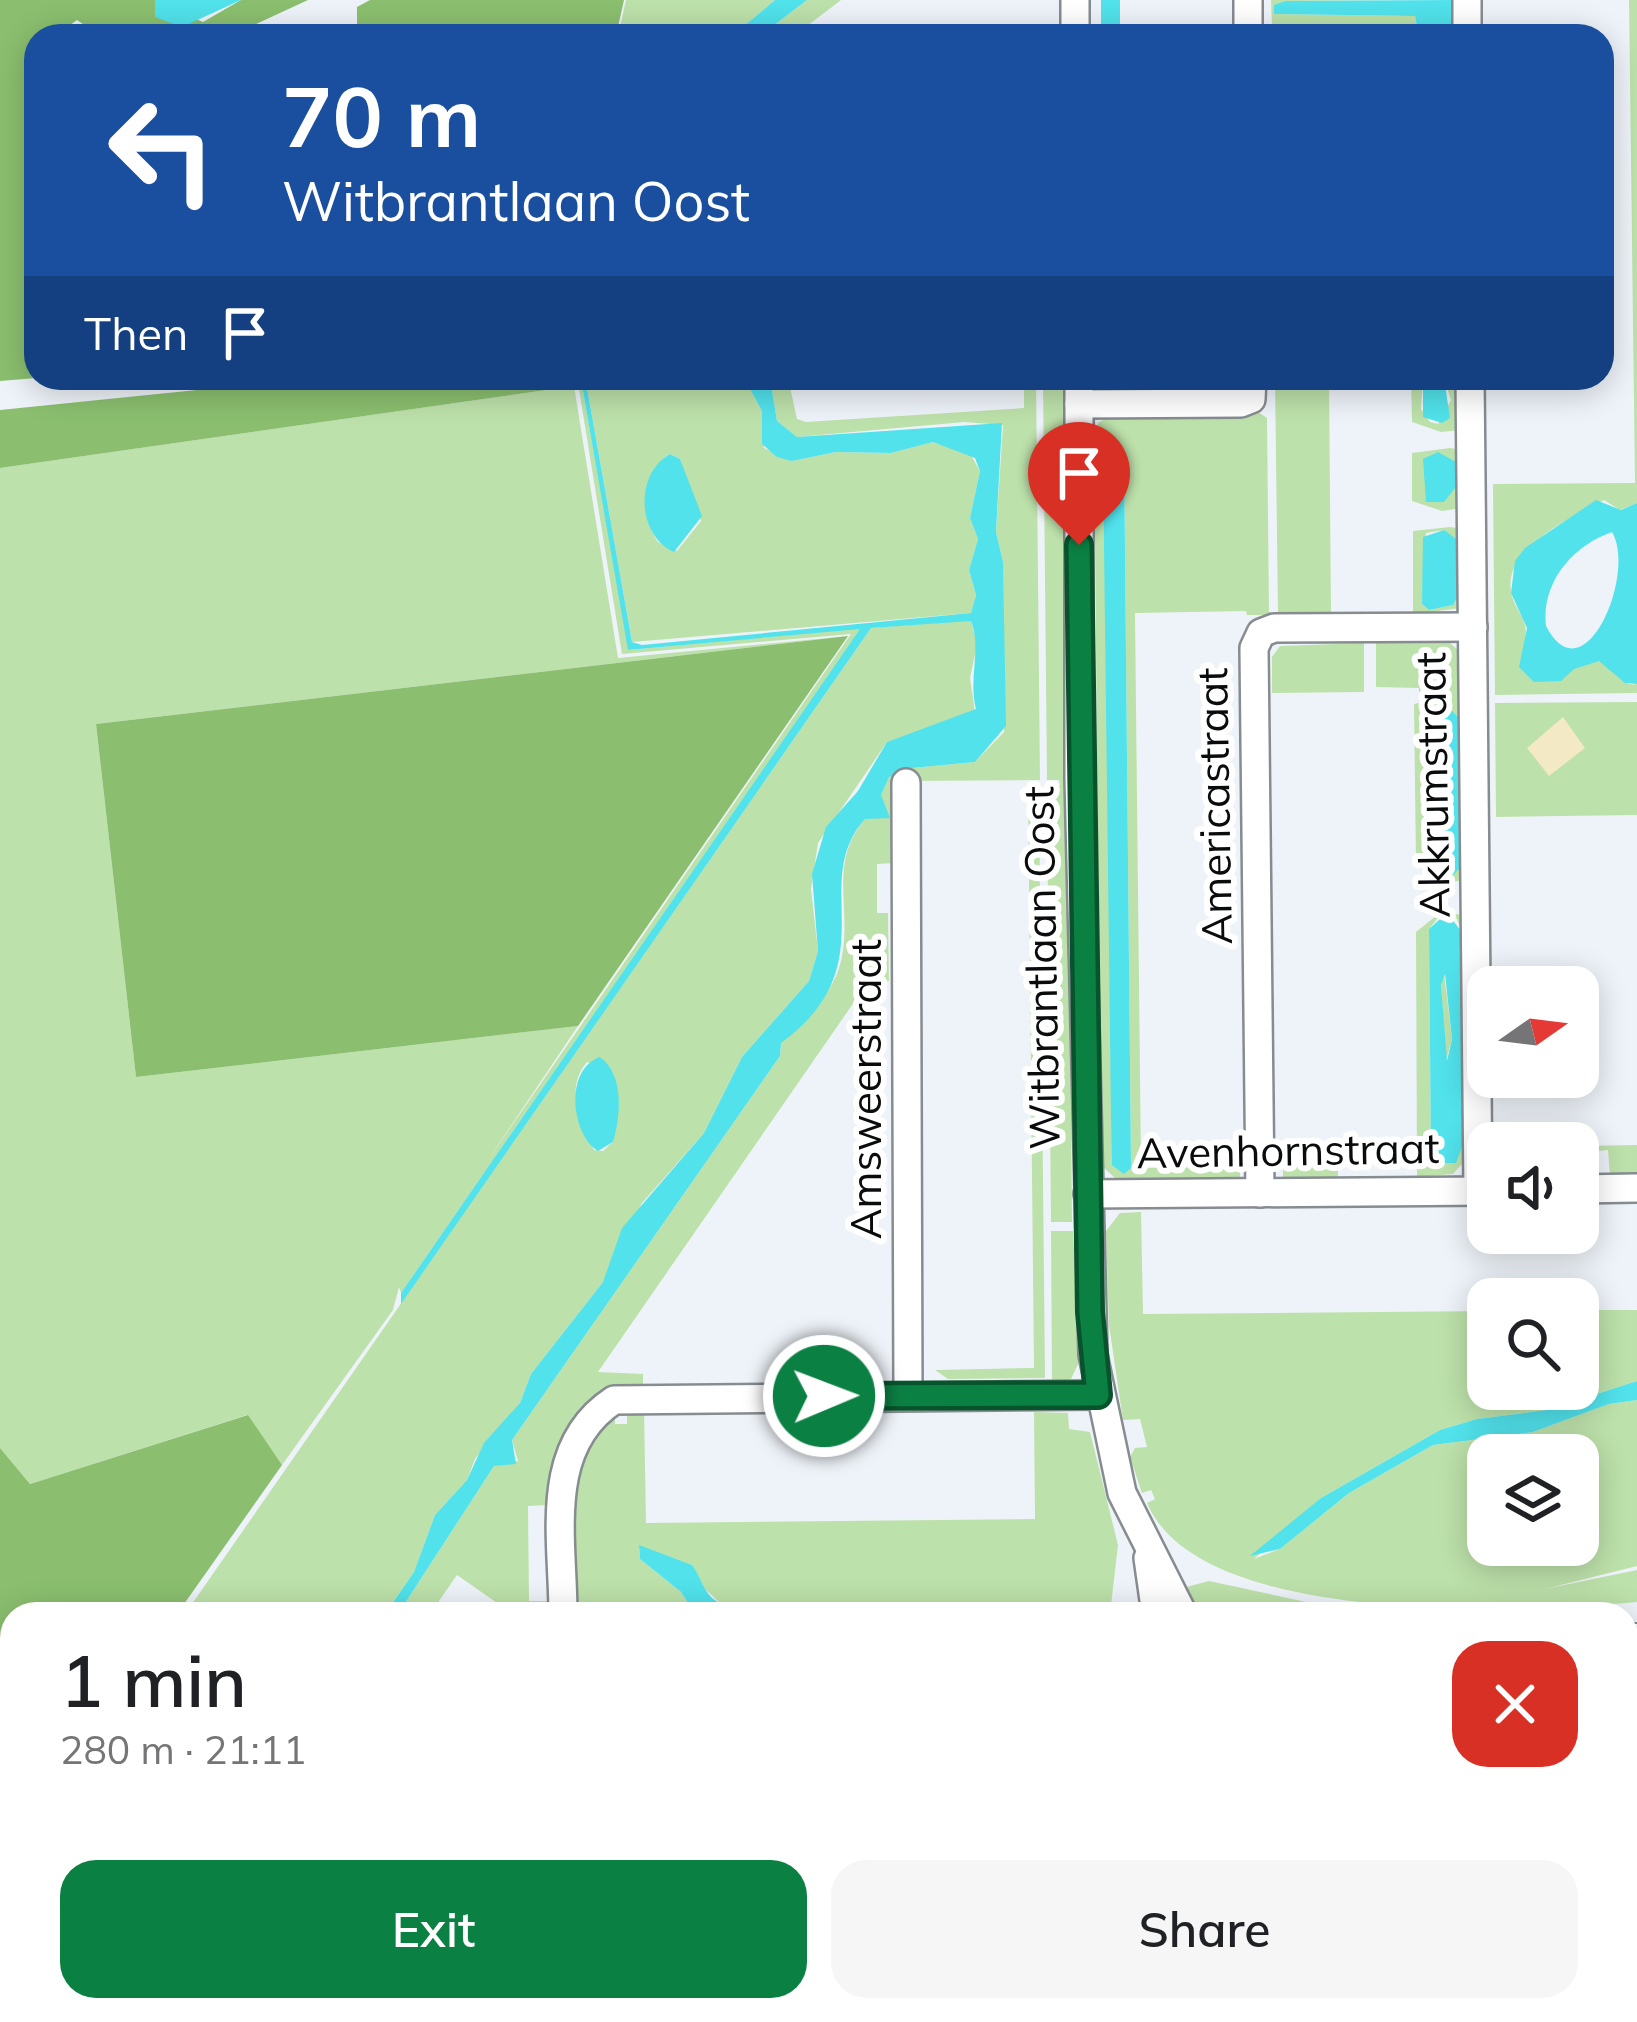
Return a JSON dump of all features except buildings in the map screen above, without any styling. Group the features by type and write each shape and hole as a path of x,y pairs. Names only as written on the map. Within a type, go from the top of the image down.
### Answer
{"street":[{"path":"1079,391 1241,403 1250,398 1251,390"},
{"name":"Akkrumstraat","path":"1470,390 1482,1122"},
{"name":"Witbrantlaan Oost","path":"1079,391 1079,779 1088,1194 1098,1395 1122,1493 1176,1602"},
{"name":"Americastraat","path":"1260,1192 1254,647 1261,634 1274,628 1473,626"},
{"name":"Amsweerstraat","path":"906,783 908,1395"},
{"path":"1599,1189 1637,1188"},
{"name":"Avenhornstraat","path":"1088,1194 1467,1191"},
{"path":"563,1602 562,1467 592,1414 614,1400 1098,1395"},
{"name":"Witbrantlaan Oost","path":"1147,1548 1154,1602"}],"green space":[{"path":"0,0 155,0 203,22 241,0 308,0 256,24 83,24 77,20 24,24 24,379 0,381"},
{"path":"370,0 624,0 619,24 357,24 357,7"},
{"path":"626,0 775,0 746,24 621,24"},
{"path":"807,0 841,0 810,24 776,24"},
{"path":"1271,0 1405,0 1286,1 1274,14 1415,16 1417,24 1272,24"},
{"path":"1629,0 1637,0 1637,503 1620,510 1604,500 1557,526 1527,550 1511,579 1525,640 1568,648 1598,660 1625,682 1637,684 1637,693 1495,695 1493,484 1635,483"},
{"path":"196,390 546,390 0,468 0,410"},
{"path":"546,390 575,390 618,658 848,636 96,724 136,1077 578,1026 486,1163 851,634 622,654 579,390 584,390 629,650 861,628 401,1293 399,1287 393,1310 282,1465 247,1415 30,1484 0,1448 0,468"},
{"path":"587,390 751,390 762,411 764,448 792,461 836,452 891,453 933,442 971,455 980,471 970,518 978,539 969,570 976,595 971,613 632,642","holes":["670,454 680,459 701,521 677,551 658,542 653,532 647,508 650,482 654,470"]},
{"path":"772,390 791,390 797,419 806,422 1024,408 1024,390 1036,390 1040,780 900,781 894,863 877,864 877,913 888,913 889,981 868,982 598,1372 643,1374 643,1387 605,1390 582,1409 564,1440 548,1505 528,1506 529,1601 550,1602 496,1602 457,1575 438,1602 406,1602 494,1466 518,1461 512,1440 780,1056 781,1043 832,984 844,942 847,853 865,819 886,815 881,795 889,776 912,768 975,762 1004,732 1003,562 996,532 1003,425 964,422 797,437 777,421"},
{"path":"1043,390 1064,390 1072,1222 1051,1222 1047,786 1060,785 1059,780 1047,780"},
{"path":"1275,390 1329,390 1331,615 1278,615"},
{"path":"1411,390 1422,390 1421,409 1430,422 1438,424 1451,400 1448,390 1461,390 1461,430 1441,432 1412,422"},
{"path":"1258,412 1267,418 1269,615 1247,615 1246,611 1135,613 1141,1168 1240,1167 1240,1178 1116,1179 1101,1165 1094,436 1099,422 1112,415","holes":["1110,448 1124,449 1131,1168 1103,463"]},
{"path":"1462,450 1462,508 1442,511 1412,501 1412,453"},
{"path":"1463,529 1461,608 1413,614 1413,531","holes":["1444,530 1460,593 1453,605 1429,610 1422,604 1426,533"]},
{"path":"971,620 977,645 970,678 975,712 887,742 818,843 811,889 818,951 809,981 742,1057 704,1133 642,1203 603,1282 531,1374 520,1403 475,1459 467,1480 435,1515 414,1572 393,1602 193,1602 871,628","holes":["587,1062 613,1073 618,1096 613,1142 603,1151 594,1150 576,1094"]},
{"path":"848,636 578,1026 136,1077 96,724"},
{"path":"1364,643 1364,692 1272,693 1272,657 1280,646"},
{"path":"1376,643 1450,643 1458,650 1459,703 1464,704 1466,879 1442,885 1416,865 1414,704 1419,703 1419,688 1376,687","holes":["1460,719 1459,869 1441,881 1431,862 1425,821 1441,758"]},
{"path":"1637,702 1637,815 1496,817 1495,703"},
{"path":"1028,786 1039,786 1045,1378 948,1379 935,1370 1034,1368"},
{"path":"1442,911 1466,916 1467,1158 1453,1174 1417,1177 1416,932","holes":["1442,913 1457,919 1462,932 1456,1163 1435,1163 1431,1157 1429,929"]},
{"path":"1444,973 1452,1039 1446,1061 1441,985"},
{"path":"1637,1145 1637,1175 1610,1175 1608,1150 1599,1151 1599,1146"},
{"path":"1338,1166 1338,1178 1283,1178 1283,1167"},
{"path":"1141,1212 1143,1314 1467,1311 1467,1410 1547,1410 1477,1419 1440,1430 1321,1498 1254,1559 1280,1549 1349,1493 1433,1445 1467,1441 1467,1566 1599,1566 1599,1434 1518,1434 1609,1404 1637,1400 1637,1566 1545,1589 1637,1570 1637,1602 1362,1602 1295,1592 1230,1573 1179,1544 1147,1503 1155,1499 1151,1490 1142,1493 1130,1457 1135,1448 1147,1447 1140,1419 1123,1420 1109,1325 1106,1231 1120,1213"},
{"path":"1051,1231 1073,1231 1080,1360 1071,1379 1052,1384"},
{"path":"1599,1310 1637,1310 1637,1381 1599,1393"},
{"path":"627,1410 644,1410 646,1523 1035,1519 1034,1412 1068,1413 1069,1429 1090,1432 1118,1545 1111,1602 719,1602 692,1565 639,1546 640,1559 687,1602 574,1602 571,1533 575,1478 596,1430 615,1411 615,1424 627,1424"},
{"path":"248,1415 282,1465 185,1602 0,1602 0,1448 30,1484"},
{"path":"1209,1581 1306,1602 1191,1602 1183,1588"}],"sand":[{"path":"1563,717 1585,748 1549,776 1527,748"}],"water":[{"path":"155,0 241,0 189,24 155,17"},
{"path":"775,0 807,0 776,24 746,24"},
{"path":"1101,0 1120,0 1120,24 1101,24"},
{"path":"1453,0 1453,24 1417,24 1415,16 1274,14 1274,5 1286,1"},
{"path":"587,390 632,642 642,645 971,613 976,595 969,570 978,539 970,518 980,471 975,458 933,442 891,453 836,452 792,461 777,457 762,444 762,411 751,390 772,390 777,421 797,437 1002,423 996,532 1003,562 1006,726 975,762 912,768 889,777 881,795 890,818 865,819 849,844 843,870 840,955 832,984 813,1013 781,1043 780,1056 512,1440 516,1464 494,1466 406,1602 393,1602 414,1572 435,1515 467,1480 484,1443 520,1403 531,1374 603,1282 622,1228 704,1133 742,1057 809,981 818,951 812,874 826,827 858,791 887,742 976,709 971,621 871,628 401,1304 401,1293 860,629 628,650 583,391"},
{"path":"1423,390 1446,390 1450,418 1442,423 1423,417"},
{"path":"1114,447 1124,449 1131,1168 1124,1174 1112,1165 1111,1115 1103,463"},
{"path":"1438,452 1456,462 1455,488 1444,502 1426,502 1423,459"},
{"path":"670,454 680,459 702,516 674,552 653,533 645,504 650,476"},
{"path":"1596,500 1621,510 1637,503 1637,684 1625,683 1599,661 1574,669 1561,681 1534,682 1519,667 1527,628 1511,593 1515,561 1525,548","holes":["1612,532 1618,575 1603,622 1576,648 1561,645 1546,626 1554,581 1572,557 1597,538"]},
{"path":"1444,530 1456,539 1460,593 1453,605 1429,610 1422,604 1423,537"},
{"path":"1432,710 1451,710 1460,719 1461,848 1459,869 1446,882 1438,879 1428,857 1427,789 1438,773"},
{"path":"1447,913 1462,932 1464,1141 1456,1163 1435,1163 1431,1158 1429,929","holes":["1445,974 1452,1039 1447,1061 1441,985"]},
{"path":"600,1057 617,1084 619,1108 613,1142 598,1151 582,1132 575,1103 580,1075"},
{"path":"1637,1381 1637,1400 1599,1408 1599,1393"},
{"path":"1593,1410 1533,1432 1467,1434 1467,1441 1433,1445 1349,1493 1280,1549 1250,1556 1321,1498 1440,1430 1477,1419"},
{"path":"639,1545 692,1565 719,1602 687,1602 640,1559"}],"route":[{"path":"824,1396 1098,1395 1090,1312 1079,545"}]}
